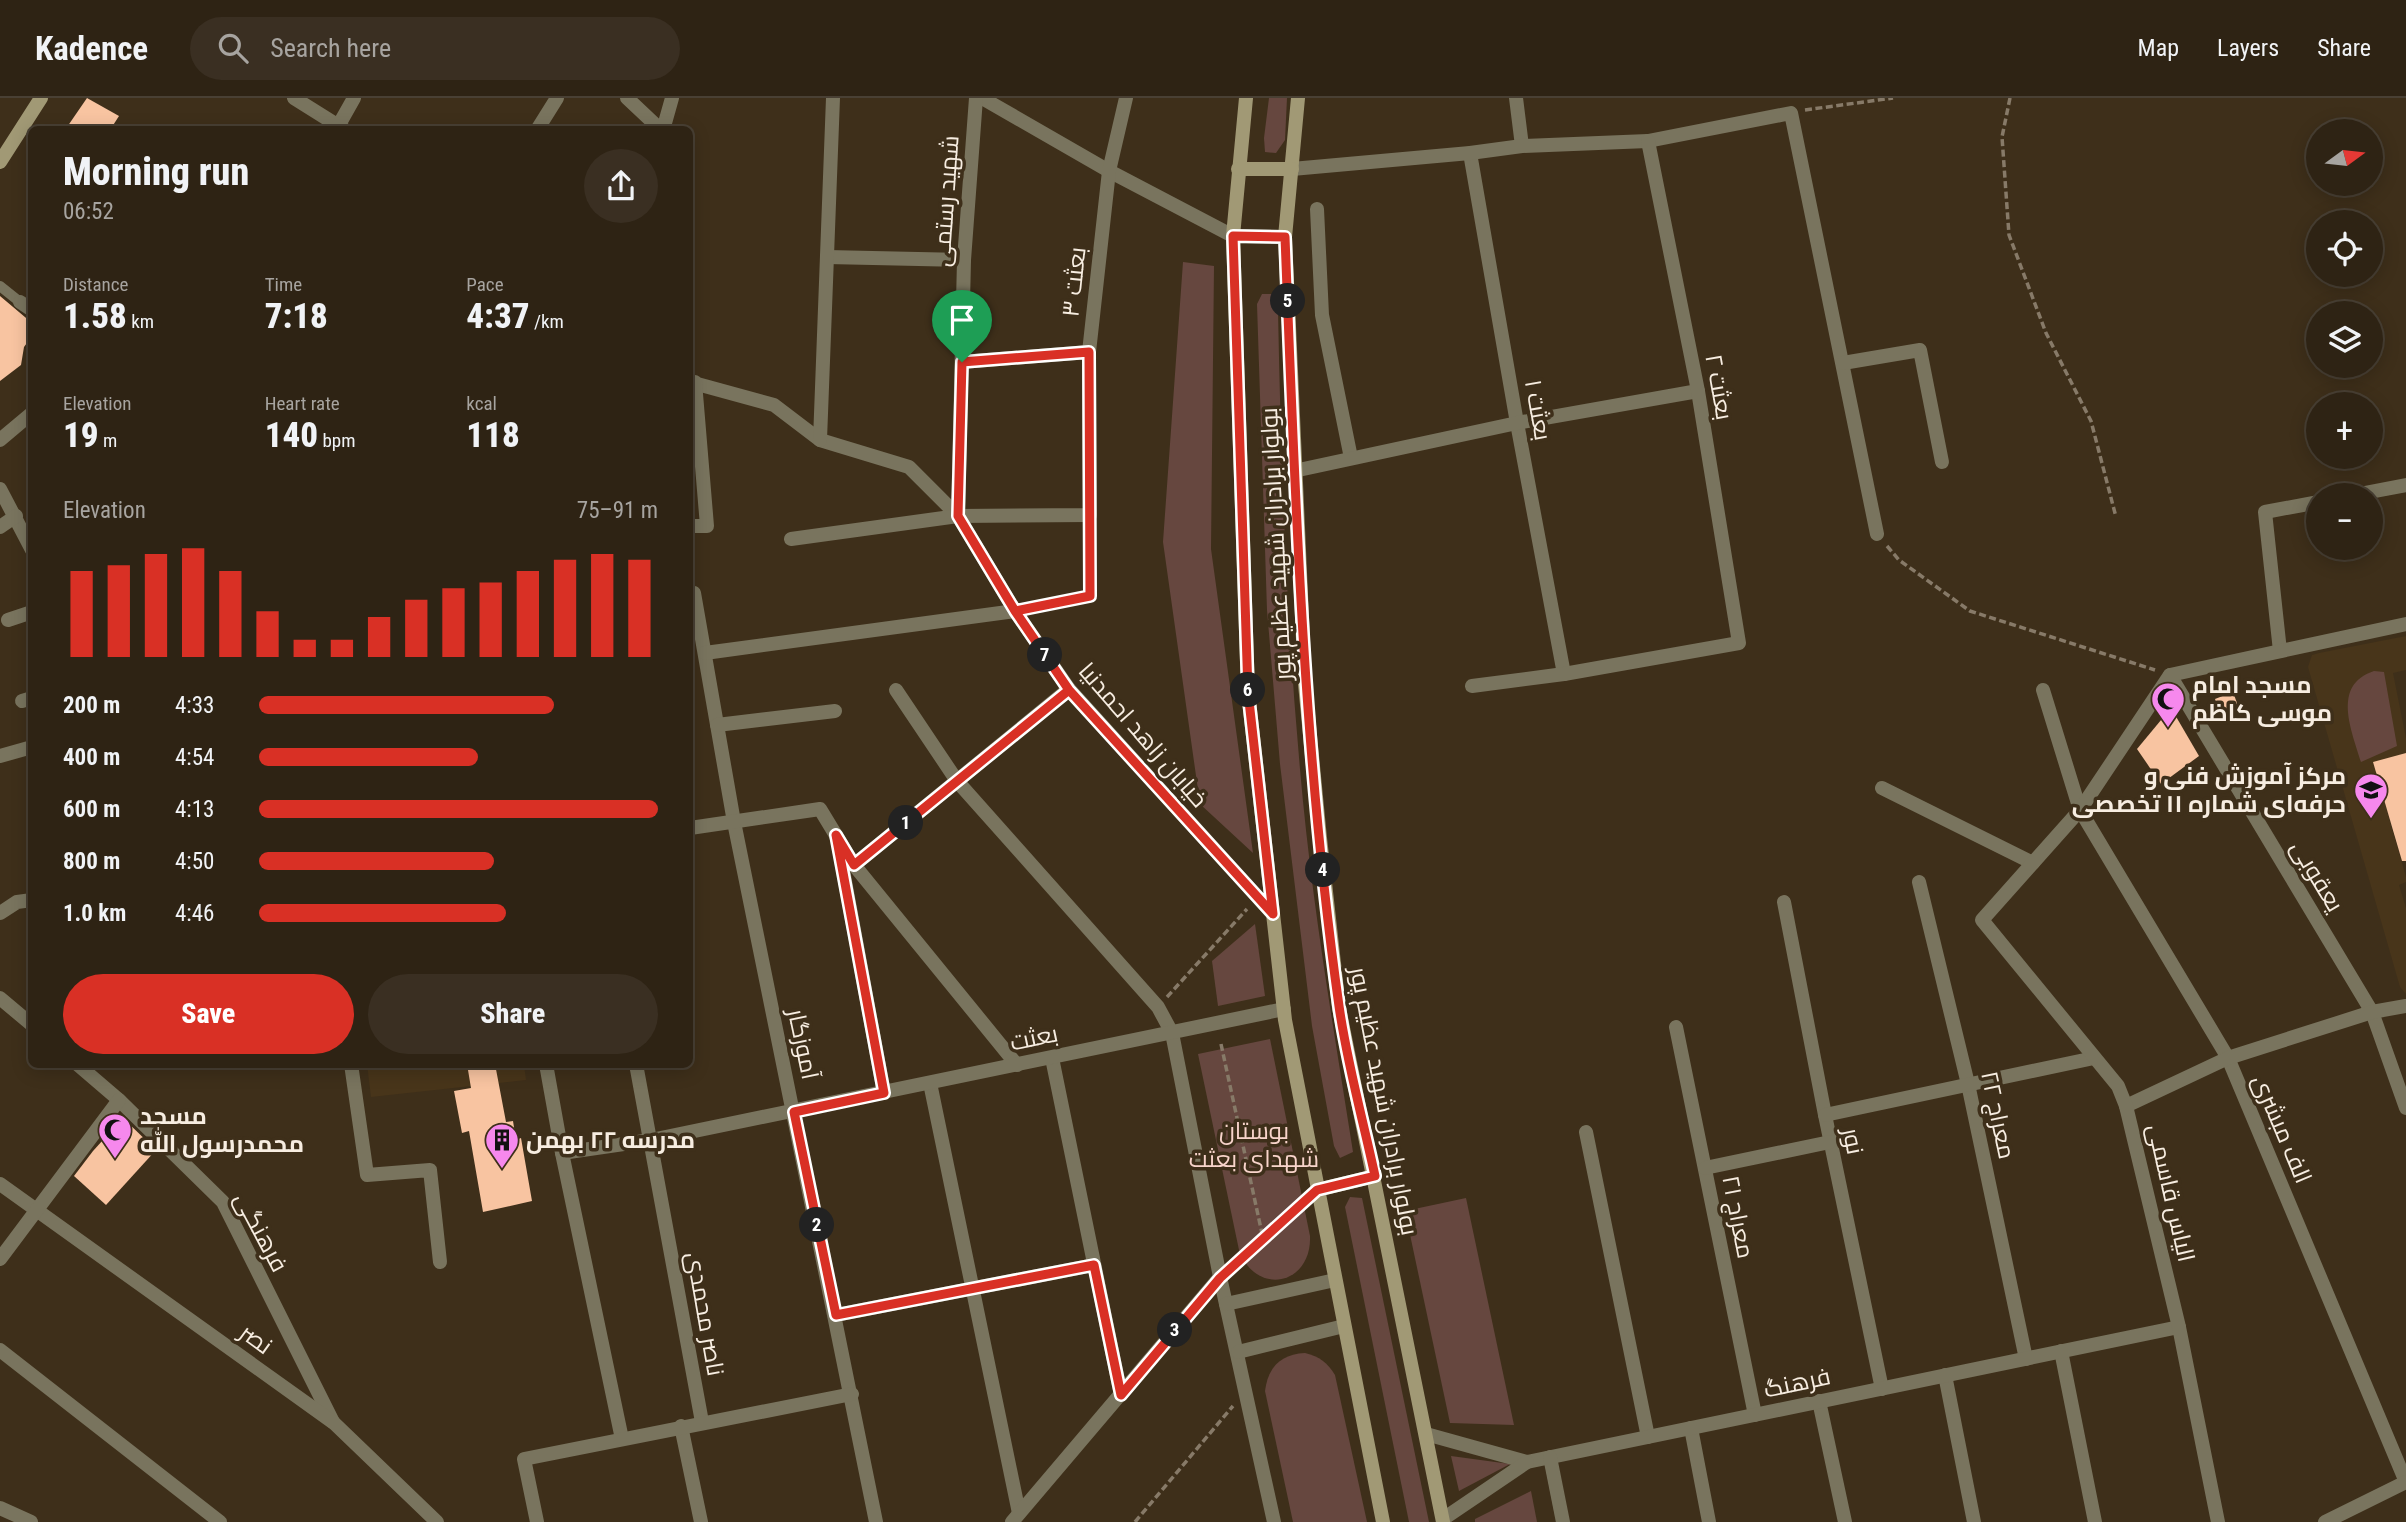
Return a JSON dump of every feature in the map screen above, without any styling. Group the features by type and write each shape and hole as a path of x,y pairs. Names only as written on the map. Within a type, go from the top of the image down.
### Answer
{"main road":[{"path":"0,163 41,98"},
{"name":"بولوار برادران شهید عظیم‌ پور","path":"1245,98 1233,236 1248,692 1284,1009 1383,1522"},
{"name":"بولوار برادران شهید عظیم‌ پور","path":"1298,98 1285,237 1305,684 1330,930 1339,1008 1443,1520"},
{"path":"1238,169 1292,169"},
{"path":"1317,1190 1375,1176"}],"street":[{"path":"294,98 337,126"},
{"path":"341,126 354,98"},
{"path":"540,126 557,98"},
{"path":"627,98 658,126"},
{"path":"663,126 672,98"},
{"path":"820,440 833,98"},
{"name":"شهید رستمی","path":"958,516 964,260 976,98"},
{"path":"982,98 1109,171 1233,236 1285,237"},
{"name":"بعثت ۳","path":"1090,515 1089,352 1109,171 1126,98"},
{"path":"1516,98 1522,146"},
{"path":"1292,169 1522,146 1648,141 1791,113 1877,534"},
{"name":"بعثت ۲","path":"1564,674 1739,643 1698,391 1648,141"},
{"name":"بعثت ۱","path":"1470,153 1564,674"},
{"path":"1317,209 1322,315 1351,458"},
{"path":"827,257 964,260"},
{"path":"1843,363 1920,350 1942,462"},
{"path":"962,362 1089,352"},
{"name":"خیابان زاهد احمدنیا","path":"693,382 774,405 820,440 909,467 958,516 1015,611 1069,690 1273,914"},
{"path":"693,391 708,526 693,526"},
{"path":"1294,471 1517,423 1698,391"},
{"path":"0,440 28,416"},
{"path":"2383,489 2406,485"},
{"path":"0,489 28,542"},
{"path":"2280,651 2265,512 2306,504"},
{"path":"791,539 958,516 1090,515"},
{"path":"0,527 16,516"},
{"name":"آموزگار","path":"694,593 695,627 705,653 734,822 877,1522"},
{"path":"705,653 1015,611"},
{"path":"8,620 28,613"},
{"path":"1882,788 2033,863 2080,810 2170,675 2406,624"},
{"path":"1472,686 1564,674"},
{"name":"یعقوبی","path":"2170,675 2372,1012 2406,1108"},
{"path":"896,690 957,781 1158,1007 1172,1033 1220,1278 1272,1516 1261,1522"},
{"path":"854,865 1069,690"},
{"name":"الف مبشری","path":"2043,690 2080,810 2228,1058 2406,1482"},
{"path":"717,724 835,710"},
{"path":"0,756 28,748"},
{"path":"693,828 820,809 854,865 1017,1065"},
{"path":"836,835 884,1093"},
{"name":"الیاس قاسمی","path":"2033,863 1982,920 2118,1086 2126,1106 2179,1327 2218,1522"},
{"name":"معراج ۲۲","path":"1919,882 1968,1084 2026,1359"},
{"path":"0,913 17,902 28,901"},
{"name":"نور","path":"1784,902 1830,1142 1882,1389"},
{"path":"0,998 28,1022"},
{"path":"2126,1106 2228,1058 2372,1012 2406,1006"},
{"name":"بعثت","path":"562,1153 650,1140 794,1112 1284,1009"},
{"name":"معراج ۲۱","path":"1676,1027 1755,1415"},
{"path":"1052,1058 1121,1395"},
{"path":"1825,1115 2094,1058"},
{"name":"فرهنگی","path":"82,1068 119,1100 223,1202 334,1423"},
{"path":"352,1068 367,1175 429,1170 440,1262"},
{"path":"547,1068 622,1439"},
{"name":"ناصر محمدی","path":"637,1068 702,1422"},
{"path":"930,1083 974,1288 1015,1518"},
{"path":"0,1258 119,1100"},
{"path":"1586,1132 1648,1437"},
{"path":"1705,1168 1830,1142"},
{"name":"نصر","path":"0,1184 334,1423 437,1522"},
{"path":"836,1315 1094,1265"},
{"path":"1015,1518 1220,1278"},
{"path":"1226,1304 1335,1280"},
{"path":"1238,1352 1344,1326"},
{"name":"فرهنگ","path":"1426,1434 1527,1462 2179,1327"},
{"path":"0,1350 220,1522"},
{"path":"2061,1351 2095,1522"},
{"path":"1945,1376 1974,1522"},
{"path":"537,1522 524,1459 852,1394"},
{"path":"1819,1401 1845,1522"},
{"path":"681,1426 701,1522"},
{"path":"1691,1428 1709,1522"},
{"path":"1550,1457 1563,1522"},
{"path":"1443,1520 1527,1462"},
{"path":"2325,1522 2406,1482"},
{"path":"0,1508 31,1522"}],"lane":[{"path":"0,286 26,306"}],"path":[{"path":"1791,113 1893,98"},
{"path":"2010,98 2002,137 2008,235 2046,333 2091,421 2116,517"},
{"path":"1015,611 1090,596 1090,515"},
{"path":"1877,534 1899,560 1970,611 2170,675"},
{"path":"1158,1007 1258,897"},
{"path":"1221,1044 1263,1238"},
{"path":"1220,1278 1317,1190"},
{"path":"1135,1522 1246,1391"}],"shaded area":[{"name":"مرکز آموزش فنی و حرفه‌ای شماره ۱۱ تخصصی","path":"2406,636 2406,670 2393,673 2406,738 2406,753 2373,763 2406,877 2406,882 2399,885 2406,908 2406,994 2400,987 2308,667 2312,655"},
{"path":"367,1068 524,1068 526,1080 371,1097"}],"green space":[{"path":"1269,98 1287,98 1285,140 1276,153 1265,152"},
{"path":"1183,262 1214,266 1211,549 1253,853 1200,804 1163,542"},
{"path":"1262,294 1274,294 1278,310 1285,540 1300,769 1316,913 1353,1152 1340,1158 1334,1146 1312,1026 1280,764 1267,610 1257,304"},
{"path":"2374,671 2384,672 2397,746 2361,762 2350,723 2349,698 2353,687 2361,678"},
{"path":"1255,924 1265,996 1218,1006 1212,961"},
{"name":"بوستان شهدای بعثت","path":"1270,1039 1310,1236 1308,1253 1302,1265 1293,1274 1282,1279 1269,1279 1258,1275 1247,1265 1239,1250 1198,1054"},
{"path":"1350,1197 1362,1198 1429,1522 1409,1522 1345,1207"},
{"path":"1466,1198 1514,1425 1450,1423 1405,1211"},
{"path":"1305,1353 1323,1361 1335,1375 1367,1522 1293,1522 1265,1391 1269,1375 1277,1363 1289,1356"},
{"path":"1451,1456 1510,1464 1459,1491"},
{"path":"1531,1491 1537,1522 1475,1522 1475,1519"}],"building":[{"path":"87,98 119,116 113,126 68,126"},
{"path":"0,296 28,320 28,342 24,347 21,365 0,381"},
{"path":"2233,692 2242,717 2224,724 2215,699"},
{"name":"مسجد امام موسی کاظم","path":"2171,708 2199,756 2161,784 2137,749"},
{"path":"2406,753 2406,861 2402,861 2373,762"},
{"name":"مدرسه ۲۲ بهمن","path":"468,1068 496,1068 506,1122 513,1121 516,1140 521,1138 532,1201 483,1212 469,1131 462,1133 454,1091 471,1088"},
{"name":"مسجد محمدرسول الله","path":"123,1118 156,1150 106,1205 74,1176"}],"place":[{"name":"مسجد امام موسی کاظم","path":"2168,729"},
{"name":"مرکز آموزش فنی و حرفه‌ای شماره ۱۱ تخصصی","path":"2371,820"},
{"name":"مسجد محمدرسول الله","path":"115,1160"},
{"name":"مدرسه ۲۲ بهمن","path":"502,1170"}],"route":[{"path":"962,362 958,516 1015,611 1069,690 854,865 836,835 884,1093 794,1112 836,1315 1094,1265 1121,1395 1220,1278 1317,1190 1375,1176 1339,1008 1305,684 1285,237 1233,236 1248,692 1273,914 1069,690 1015,611 1090,596 1089,352 962,362"}]}
